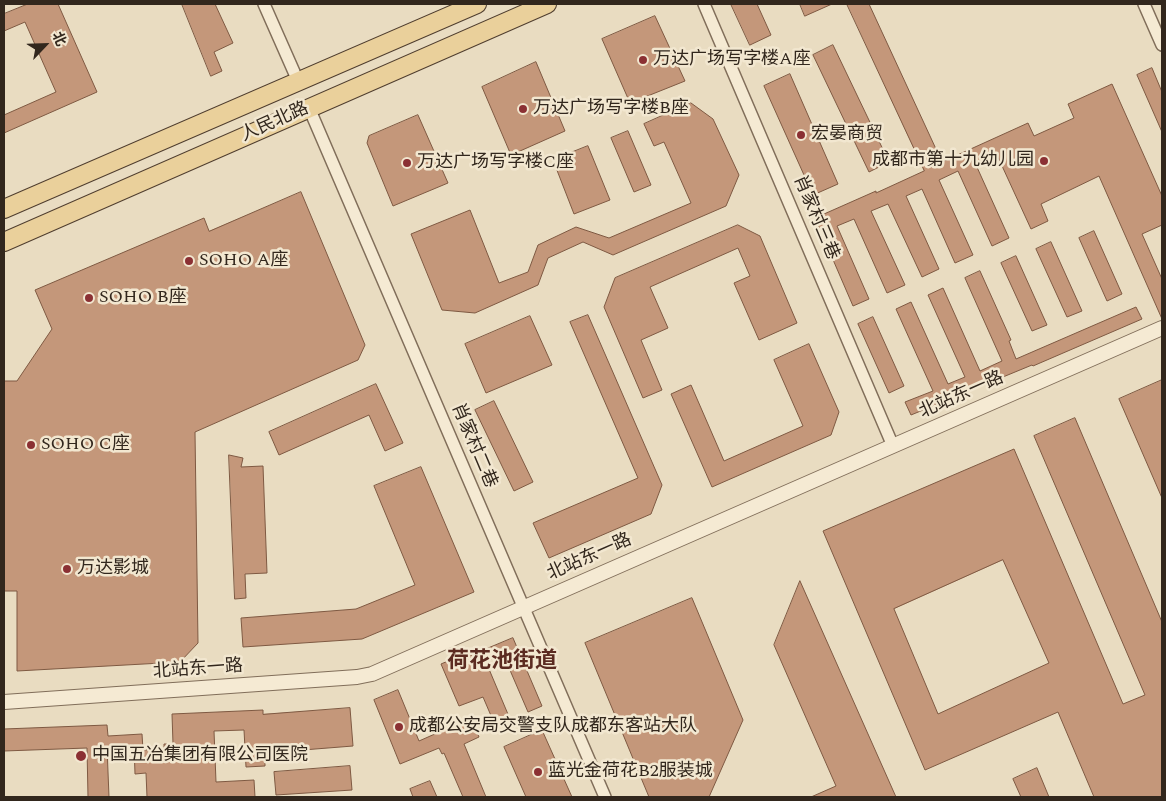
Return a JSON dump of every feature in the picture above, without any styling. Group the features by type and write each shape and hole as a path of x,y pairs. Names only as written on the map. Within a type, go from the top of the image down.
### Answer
{"main road":[{"name":"人民北路","path":"4,209 477,4"},
{"name":"人民北路","path":"4,242 547,4"}],"street":[{"path":"264,4 298,81"},
{"name":"肖家村三巷","path":"704,4 893,446"},
{"path":"1144,4 1162,45"},
{"name":"肖家村二巷","path":"309,108 605,797"},
{"name":"北站东一路","path":"4,702 357,677 372,674 1162,328"}],"building":[{"path":"28,4 58,4 97,92 4,133 4,115 56,92 25,22 4,31 4,14"},
{"path":"182,4 215,4 233,43 214,52 222,71 211,76"},
{"path":"731,4 757,4 771,35 750,45"},
{"path":"800,4 832,4 805,16"},
{"path":"847,4 869,4 942,162 1028,123 1034,136 1074,118 1068,104 1112,84 1162,196 1162,225 1142,234 1162,279 1162,319 1099,176 1041,204 1048,221 1031,229 997,155 976,165 1009,238 992,246 958,171 939,180 973,255 955,263 922,189 906,196 939,269 922,277 888,204 871,211 905,285 887,293 854,219 837,226 869,299 853,306 815,218 924,171"},
{"name":"万达广场写字楼A座","path":"655,16 685,81 630,103 602,39"},
{"path":"833,45 889,162 869,172 813,55"},
{"name":"万达广场写字楼B座","path":"536,62 565,131 511,155 482,87"},
{"path":"1152,68 1162,92 1162,132 1137,75"},
{"name":"宏晏商贸","path":"790,74 838,184 813,195 764,86"},
{"path":"691,103 713,119 739,175 726,206 613,255 583,242 548,258 538,285 475,313 442,310 411,234 470,210 499,283 528,272 538,245 576,227 609,238 691,203 664,142 654,146 644,124"},
{"name":"万达广场写字楼C座","path":"418,115 448,183 393,206 367,143 369,136"},
{"path":"628,131 651,185 634,192 611,138"},
{"path":"588,146 610,200 574,214 553,160"},
{"path":"301,192 365,345 358,360 195,432 198,643 180,662 17,671 17,591 4,591 4,381 17,381 52,329 35,290 204,218 209,231"},
{"path":"738,225 760,236 797,323 759,340 734,283 750,276 738,248 650,287 668,328 641,340 662,390 643,398 604,307 615,278"},
{"path":"1094,231 1122,294 1107,301 1079,238"},
{"path":"1051,242 1082,311 1067,317 1036,249"},
{"path":"1016,256 1047,325 1032,331 1001,263"},
{"path":"980,271 1011,340 1009,341 1016,359 1136,307 1142,319 1033,366 911,415 905,402 933,391 896,309 911,302 948,384 965,377 928,295 943,288 980,371 1002,361 965,278"},
{"path":"588,315 662,485 651,514 549,558 533,523 638,478 570,322"},
{"path":"530,316 552,365 486,393 465,344"},
{"path":"873,317 904,386 889,393 858,324"},
{"path":"809,344 839,412 831,435 712,487 671,394 691,385 724,461 803,426 774,360"},
{"path":"1162,380 1162,498 1119,399"},
{"path":"376,384 403,443 385,451 369,415 279,455 269,432"},
{"path":"494,401 533,482 514,491 475,410"},
{"path":"1075,418 1162,622 1162,797 1094,797 1058,712 925,770 823,531 1014,449 1123,704 1145,695 1034,436","holes":["1003,560 1049,663 938,714 894,609"]},
{"path":"229,455 243,458 241,467 263,466 267,573 245,574 246,598 235,599"},
{"path":"421,467 474,592 362,639 243,647 241,618 356,609 415,585 374,486"},
{"path":"800,581 896,797 811,797 836,786 774,645"},
{"path":"692,598 743,720 709,797 649,797 585,643"},
{"path":"513,638 542,706 528,712 503,654 486,662 510,719 495,725 483,697 459,706 441,664 455,658 456,661"},
{"path":"398,690 419,741 471,718 479,737 464,744 486,797 463,797 444,753 442,754 439,748 400,764 374,700"},
{"path":"350,708 353,746 265,753 265,766 246,767 244,730 214,731 216,782 254,780 255,797 147,797 146,773 135,774 134,745 107,747 109,797 88,797 87,748 4,751 4,729 107,725 108,736 142,734 143,750 164,749 164,744 173,744 172,714 263,710 263,714"},
{"name":"蓝光金荷花B2服装城","path":"542,730 572,797 526,797 504,747"},
{"path":"350,766 352,790 276,795 274,772"},
{"path":"1037,768 1049,797 1021,797 1013,779"},
{"path":"430,781 437,797 413,797 410,789"}],"place":[{"name":"万达广场写字楼A座","path":"643,60"},
{"name":"万达广场写字楼B座","path":"523,109"},
{"name":"宏晏商贸","path":"801,135"},
{"name":"成都市第十九幼儿园","path":"1044,161"},
{"name":"万达广场写字楼C座","path":"407,163"},
{"name":"SOHO A座","path":"189,261"},
{"name":"SOHO B座","path":"89,298"},
{"name":"SOHO C座","path":"31,445"},
{"name":"万达影城","path":"67,569"},
{"name":"成都公安局交警支队成都东客站大队","path":"399,727"},
{"name":"中国五冶集团有限公司医院","path":"81,756"},
{"name":"蓝光金荷花B2服装城","path":"538,772"}],"district":[{"name":"荷花池街道","path":"502,663"}]}
